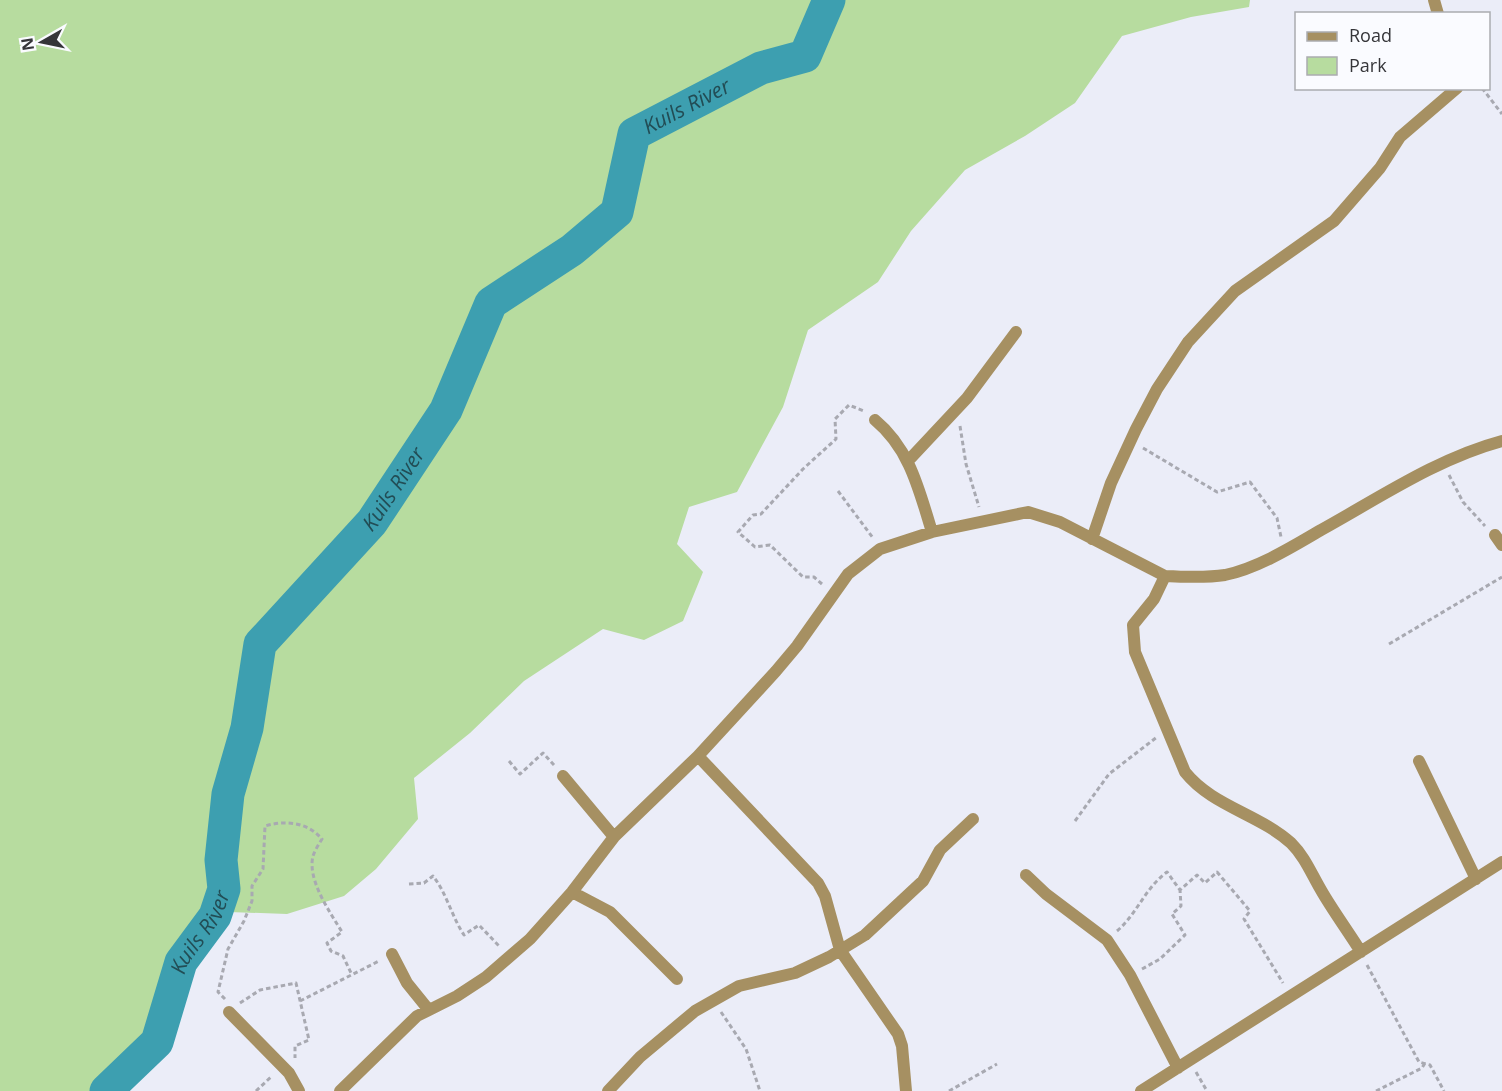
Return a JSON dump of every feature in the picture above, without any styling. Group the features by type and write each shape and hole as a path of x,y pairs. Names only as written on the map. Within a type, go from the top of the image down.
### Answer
{"street":[{"path":"1092,539 1112,483 1131,441 1157,389 1188,342 1235,291 1334,221 1380,168 1400,137 1455,90"},
{"path":"908,461 958,409 1016,332"},
{"path":"875,420 896,440 908,461 932,532"},
{"path":"340,1091 388,1042 428,1009 457,996 509,958 530,939 572,892 615,837 698,756 797,646 833,594 859,563 880,549 932,532 1028,512 1060,522 1165,576 1225,575 1283,551 1442,463 1478,447 1502,441"},
{"path":"1165,576 1154,599 1139,616 1131,631 1135,652 1166,732 1185,772 1192,782 1216,799 1272,828 1306,860 1321,890 1361,952"},
{"path":"698,756 818,883 825,896 840,951 894,1024 902,1046 906,1091"},
{"path":"1419,760 1476,879"},
{"path":"563,776 615,837"},
{"path":"608,1091 640,1057 695,1011 739,986 795,974 840,951 865,935 892,913 923,881 947,842 973,819"},
{"path":"1141,1091 1502,862"},
{"path":"1026,875 1046,894 1107,940 1130,975 1178,1068"},
{"path":"572,892 610,912 676,979"},
{"path":"392,954 407,983 428,1009"},
{"path":"229,1012 282,1066 300,1091"}],"path":[{"path":"1484,90 1502,114"},
{"path":"833,594 814,577 803,577 770,546 755,548 738,532 753,514 761,513 803,469 836,439 836,419 849,405 858,406 875,420"},
{"path":"958,409 966,464 985,522"},
{"path":"1131,441 1217,492 1250,482 1277,518 1283,551"},
{"path":"1442,463 1463,502 1499,540"},
{"path":"838,491 880,549"},
{"path":"1389,644 1502,577"},
{"path":"1076,821 1109,774 1140,748 1166,732"},
{"path":"509,761 520,774 543,753 563,776"},
{"path":"256,1091 282,1066 296,1057 295,1046 309,1040 296,983 273,986 246,998 229,1012 226,1001 218,992 224,961 252,901 252,886 263,868 265,826 297,823 314,830 322,839 313,856 312,870 324,902 342,932 327,943 331,951 343,956 352,975"},
{"path":"1107,940 1129,921 1133,910 1161,876 1167,872 1180,890 1182,906 1172,914 1185,935 1160,959 1130,975"},
{"path":"1180,890 1197,875 1205,883 1217,872 1223,876 1250,911 1244,919 1292,997"},
{"path":"409,884 424,883 433,876 440,885 451,916 464,935 479,925 509,958"},
{"path":"1361,952 1419,1062 1430,1065 1444,1091"},
{"path":"300,1001 392,954"},
{"path":"715,1000 746,1049 760,1091"},
{"path":"1190,1061 1207,1091"},
{"path":"1376,1091 1422,1068 1425,1063"},
{"path":"949,1091 997,1064"}],"green space":[{"path":"0,0 1250,0 1249,7 1191,17 1122,36 1075,103 1025,136 965,170 911,231 878,282 808,330 783,407 737,492 689,507 677,544 703,572 683,621 644,640 603,629 524,681 470,733 414,778 418,819 376,869 344,896 287,914 229,912 188,967 173,1016 169,1050 125,1091 0,1091"}],"waterway":[{"name":"Kuils River","path":"106,1091 157,1042 181,962 215,916 224,889 221,860 228,794 247,728 260,644 372,522 446,410 491,303 572,250 617,212 634,134 761,68 805,56 829,0"}]}
